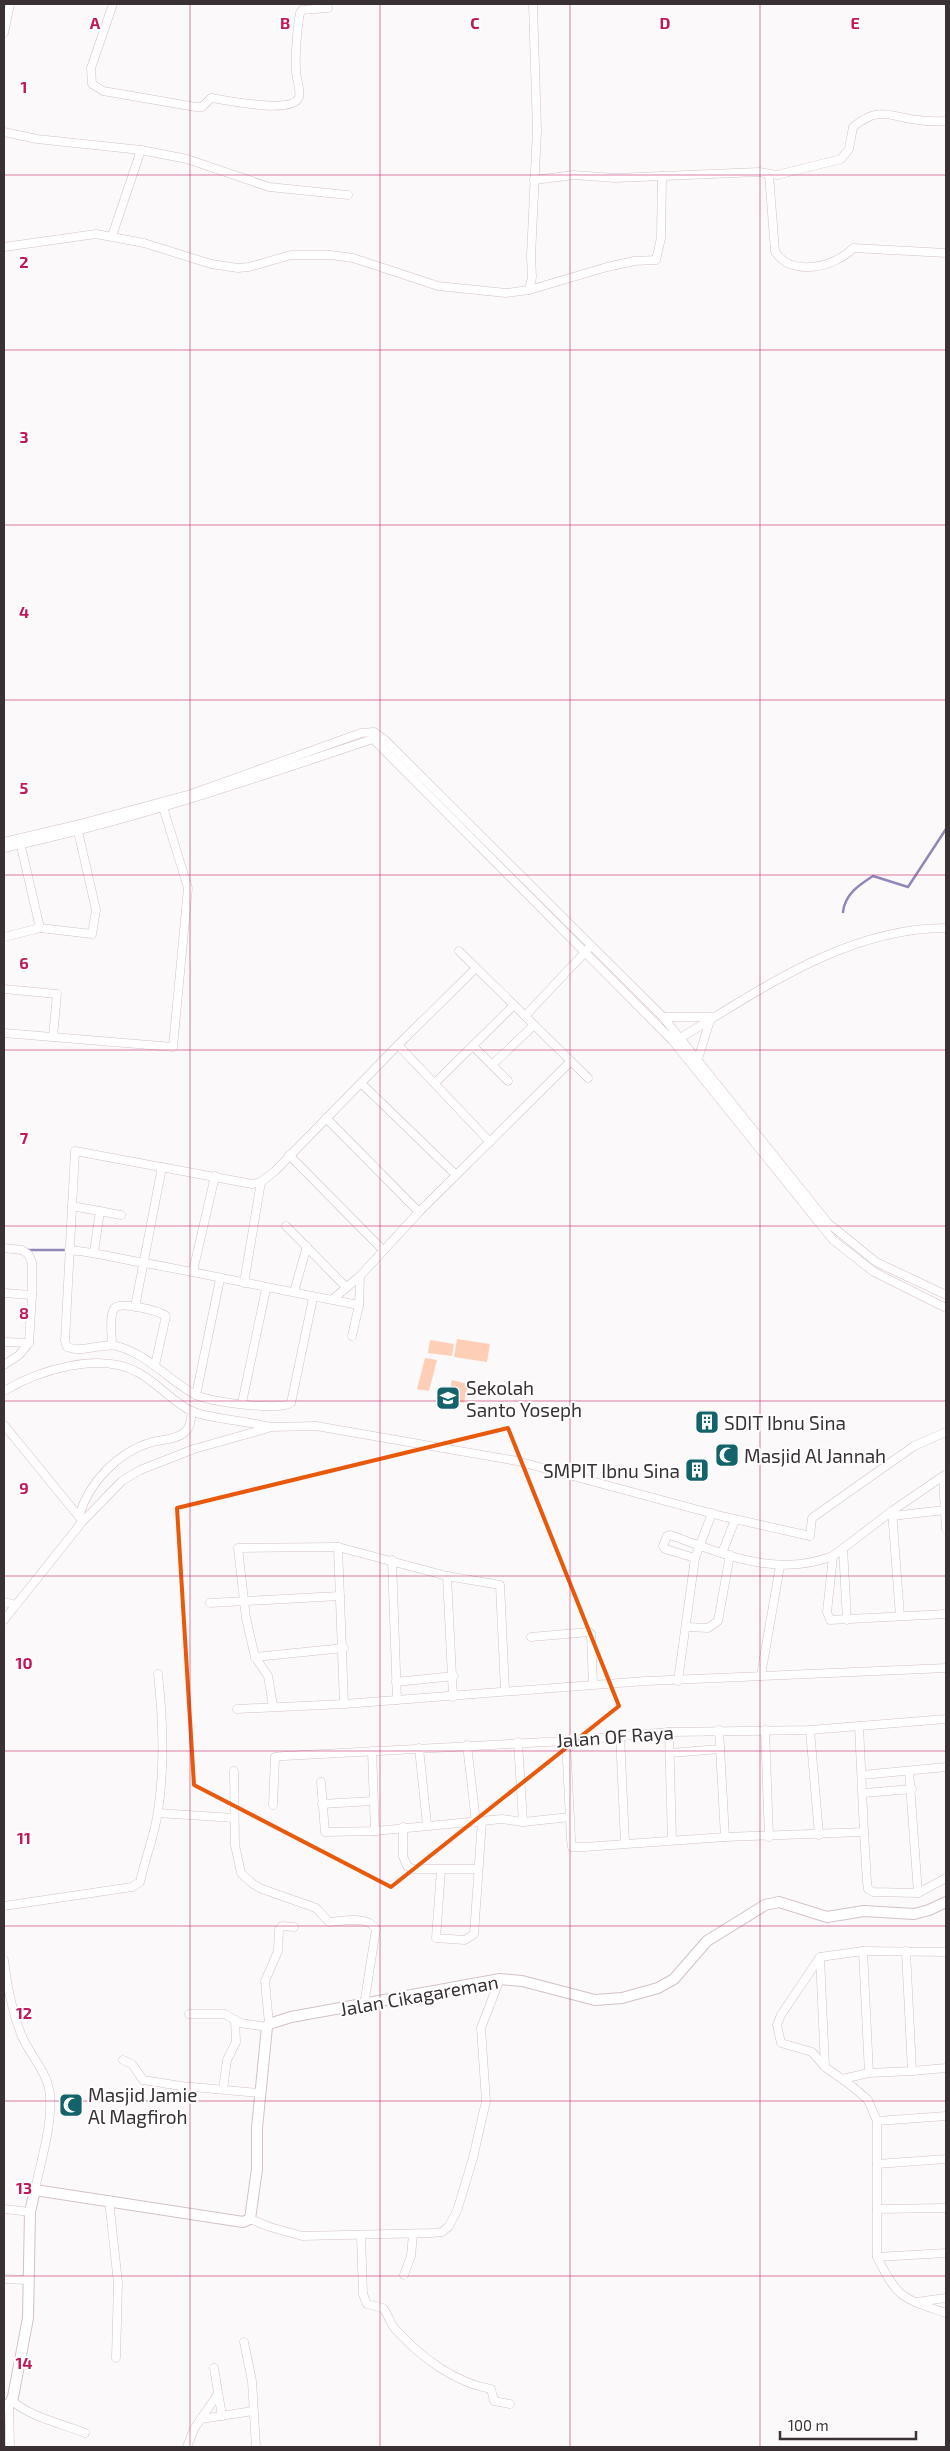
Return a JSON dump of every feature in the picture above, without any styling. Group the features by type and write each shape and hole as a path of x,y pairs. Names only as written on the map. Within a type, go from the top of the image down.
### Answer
{"street":[{"path":"4,33 10,4"},
{"path":"113,4 91,68 92,84 103,91 196,107 202,107 211,98 271,106 289,106 296,102 300,96 296,70 300,13 302,10 328,8"},
{"path":"529,290 532,277 531,256 537,130 533,4"},
{"path":"534,180 574,175 615,178 759,172 769,175 841,159 849,149 853,127 865,117 877,113 919,120 946,121"},
{"path":"4,132 37,139 141,150 187,159 269,187 348,195"},
{"path":"112,236 141,150"},
{"path":"769,175 775,251 778,257 787,263 805,267 821,265 836,261 853,248 946,253"},
{"path":"4,247 71,236 96,234 144,243 222,267 249,267 291,255 331,255 353,258 438,286 506,293 529,290 607,266 634,261 656,260 661,238 662,176"},
{"path":"373,735 585,952 698,1059 790,1178 840,1236 876,1262 946,1296"},
{"path":"4,848 20,842 163,804 204,796 373,735 385,740 663,1017 677,1040 833,1240 874,1272 946,1308"},
{"path":"4,1033 173,1047 188,888 163,804"},
{"path":"4,937 40,928 92,934 96,910 77,828"},
{"path":"4,842 20,842"},
{"path":"20,842 40,928"},
{"path":"677,1040 711,1017 826,954 872,938 946,928"},
{"path":"525,1016 591,946"},
{"path":"459,951 588,1078"},
{"path":"313,1298 292,1402 274,1408 196,1395 155,1365 122,1347 112,1345 70,1348 66,1345 75,1151 252,1184 261,1182 476,968"},
{"path":"4,989 57,994 53,1038"},
{"path":"435,1083 514,1005"},
{"path":"663,1017 711,1017"},
{"path":"698,1059 711,1017"},
{"path":"492,1065 534,1025"},
{"path":"398,1045 490,1142"},
{"path":"473,1046 508,1081"},
{"path":"333,1299 360,1276 456,1175 571,1061"},
{"path":"361,1083 456,1175"},
{"path":"326,1118 420,1212"},
{"path":"289,1155 383,1250"},
{"path":"135,1307 162,1167"},
{"path":"193,1271 215,1176"},
{"path":"244,1283 261,1182"},
{"path":"72,1206 121,1215"},
{"path":"94,1252 100,1211"},
{"path":"286,1226 346,1288"},
{"path":"294,1292 307,1246"},
{"path":"4,1248 22,1250 28,1254 32,1262 29,1343 19,1354 4,1365"},
{"path":"69,1250 94,1252 143,1263 193,1271 266,1289 294,1292 313,1298 333,1299 359,1305"},
{"path":"352,1336 359,1305 360,1276"},
{"path":"196,1395 220,1279"},
{"path":"242,1403 266,1289"},
{"path":"4,1293 32,1295"},
{"path":"112,1345 113,1310 117,1306 124,1305 160,1312 166,1316 155,1365"},
{"path":"4,1342 29,1343"},
{"path":"4,1391 26,1378 56,1368 106,1363 120,1365 138,1372 192,1411 272,1427 316,1426 517,1461 735,1520 810,1536 812,1518 914,1446 946,1432"},
{"path":"81,1519 84,1498 105,1472 127,1453 150,1443 184,1434 190,1426 192,1411"},
{"path":"4,1425 34,1465 81,1519"},
{"path":"4,1620 81,1519 122,1481 140,1470 194,1449 272,1427"},
{"path":"945,1475 946,1529"},
{"path":"695,1558 665,1549 663,1546 668,1536 670,1534 756,1564 780,1566 806,1563 834,1556 945,1475"},
{"path":"892,1514 945,1510"},
{"path":"678,1681 687,1627 695,1558 712,1513"},
{"path":"892,1514 900,1616"},
{"path":"687,1627 708,1628 718,1621 726,1554 735,1520"},
{"path":"338,1547 344,1648 344,1704"},
{"path":"274,1706 268,1676 255,1657 243,1602 238,1548 338,1547 448,1576 500,1585 505,1691"},
{"path":"843,1548 847,1620"},
{"path":"834,1556 828,1616 836,1621 946,1614"},
{"path":"392,1560 397,1700"},
{"path":"761,1675 780,1566"},
{"path":"448,1576 454,1676 453,1697"},
{"path":"210,1603 340,1596"},
{"path":"4,1602 16,1605"},
{"path":"531,1637 589,1632 591,1634 593,1684"},
{"path":"255,1657 344,1648"},
{"path":"237,1709 453,1697 593,1684 946,1668"},
{"path":"4,1906 132,1887 140,1882 158,1813 162,1781 163,1717 158,1674"},
{"path":"396,1682 454,1676"},
{"name":"Jalan OF Raya","path":"273,1805 275,1757 518,1742 566,1741 668,1732 810,1730 946,1718"},
{"path":"859,1726 868,1888 873,1892 918,1893 946,1878"},
{"path":"719,1730 725,1837"},
{"path":"765,1730 769,1837"},
{"path":"810,1730 819,1835"},
{"path":"668,1732 672,1840"},
{"path":"620,1736 625,1843"},
{"path":"566,1741 572,1847 725,1837 769,1837 864,1832"},
{"path":"518,1742 523,1822"},
{"path":"441,1870 436,1938 465,1940 474,1934 479,1822 467,1745"},
{"path":"419,1748 427,1825"},
{"path":"670,1753 720,1749"},
{"path":"372,1751 375,1831"},
{"path":"862,1775 946,1767"},
{"path":"234,1771 235,1845 241,1872 253,1884 316,1908 328,1922 359,1919 373,1925 376,1929 364,2005"},
{"path":"909,1771 912,1790 918,1893"},
{"path":"321,1782 325,1832 375,1831 502,1820 523,1822 570,1817"},
{"path":"864,1793 912,1790"},
{"path":"322,1804 373,1801"},
{"path":"158,1813 234,1818"},
{"path":"403,1828 403,1856 407,1866 413,1869 478,1869"},
{"name":"Jalan Cikagareman","path":"268,2026 364,2005 500,1979 522,1982 595,2000 622,1998 658,1988 674,1980 707,1941 765,1905 779,1902 827,1917 864,1911 914,1914 929,1910 946,1902"},
{"path":"250,2219 257,2170 260,2093 268,2026 265,1981 278,1952 279,1930 282,1926 294,1927"},
{"path":"863,1951 869,2073"},
{"path":"946,1952 863,1951 820,1957 781,2015 778,2033 781,2043 812,2052 825,2067 842,2078 868,2100 877,2120 877,2257 897,2292 915,2302 946,2313"},
{"path":"906,1951 912,2071"},
{"path":"820,1957 825,2067"},
{"path":"4,1960 7,1985 22,2035 48,2083 50,2095 48,2127 30,2212 25,2335 8,2403 10,2447"},
{"path":"34,2190 243,2222 250,2219 277,2230 302,2236 361,2236 438,2233 445,2231 457,2211 473,2158 486,2101 481,2028 500,1979"},
{"path":"189,2014 225,2014 235,2020 268,2026"},
{"path":"224,2089 227,2060 236,2042 235,2020"},
{"path":"123,2060 132,2064 143,2080 181,2086 260,2093"},
{"path":"842,2078 869,2073 946,2068"},
{"path":"877,2120 946,2116"},
{"path":"877,2164 946,2159"},
{"path":"109,2200 118,2283 116,2358"},
{"path":"877,2210 946,2208"},
{"path":"4,2209 30,2212"},
{"path":"404,2275 411,2256 413,2234"},
{"path":"361,2236 363,2294 367,2304 383,2308 395,2330 430,2360 462,2380 475,2386 491,2389 494,2401 510,2404"},
{"path":"877,2257 946,2253"},
{"path":"4,2278 28,2280"},
{"path":"915,2302 946,2298"},
{"path":"244,2342 252,2381 256,2447"},
{"path":"214,2368 222,2416"},
{"path":"187,2447 194,2429 218,2394"},
{"path":"8,2403 36,2416 85,2433"},
{"path":"201,2420 253,2411"}],"highlighted area":[{"path":"508,1428 619,1706 391,1887 194,1785 177,1508"}],"shaded area":[{"path":"457,1339 490,1344 487,1362 454,1357"},
{"path":"430,1340 454,1344 452,1356 428,1353"},
{"path":"425,1358 437,1360 429,1391 417,1389"},
{"path":"452,1380 468,1384 464,1403 448,1400"}],"waterway":[{"path":"843,912 850,895 873,876 908,887 946,829"},
{"path":"26,1250 68,1250"}],"place":[{"name":"Sekolah Santo Yoseph","path":"448,1398"},
{"name":"SDIT Ibnu Sina","path":"707,1422"},
{"name":"Masjid Al Jannah","path":"727,1455"},
{"name":"SMPIT Ibnu Sina","path":"697,1470"},
{"name":"Masjid Jamie Al Magfiroh","path":"71,2105"}]}
